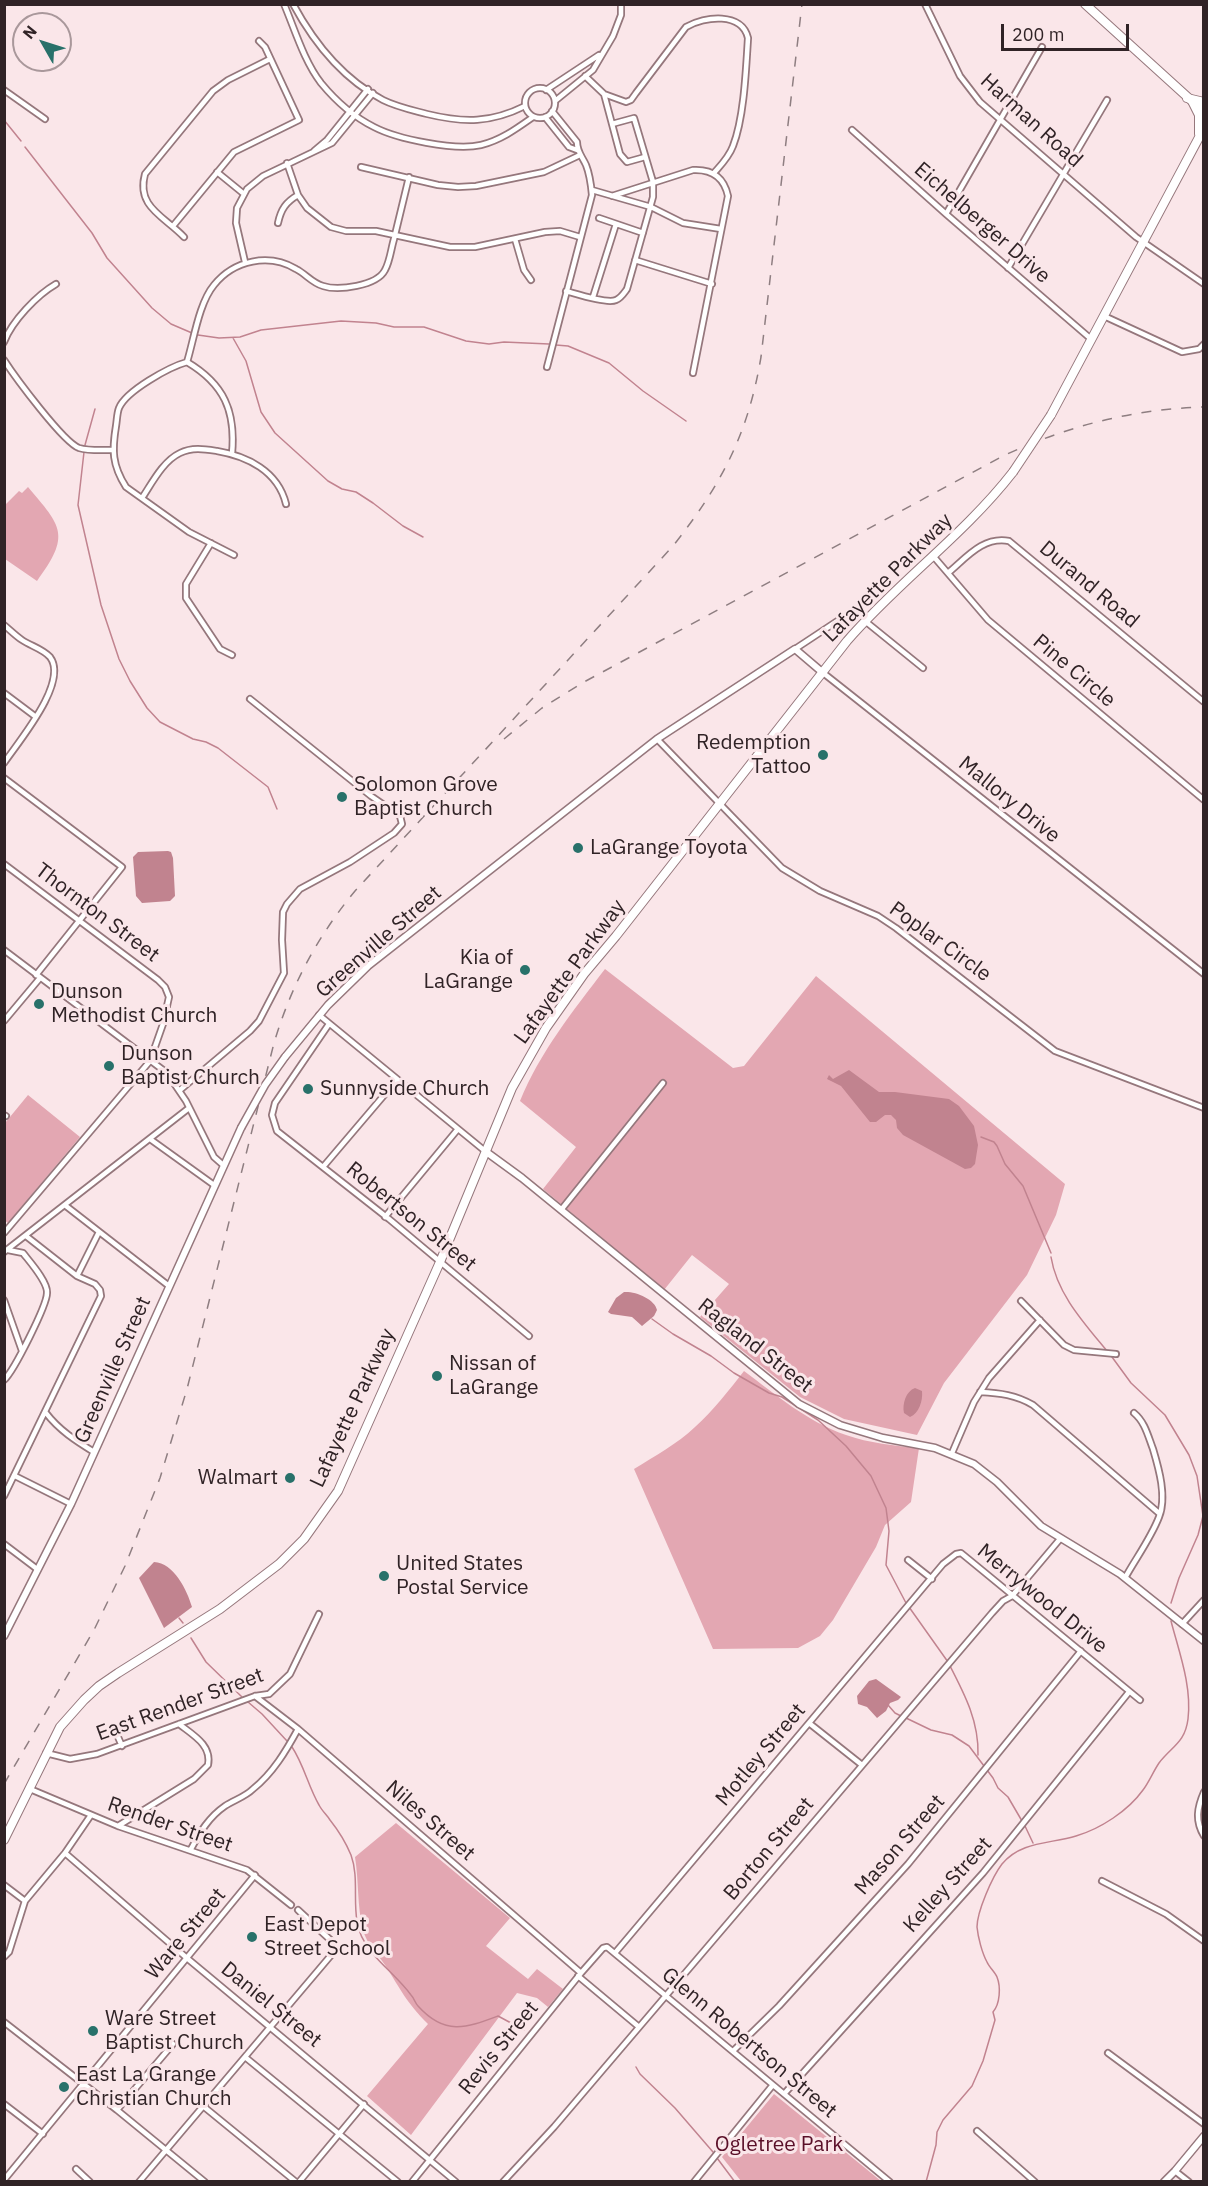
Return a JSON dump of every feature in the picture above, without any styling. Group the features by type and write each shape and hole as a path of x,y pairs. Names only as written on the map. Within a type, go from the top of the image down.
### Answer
{"main road":[{"path":"1085,4 1203,112"},
{"path":"1190,100 1203,102"},
{"path":"1190,100 1199,115 1200,138"},
{"name":"Lafayette Parkway","path":"4,1840 60,1726 99,1686 220,1609 279,1564 304,1539 338,1491 440,1262 512,1088 546,1029 584,974 822,672 865,621 972,519 1013,472 1051,415 1200,138 1203,128"}],"street":[{"path":"284,4 314,71 333,96 354,113 375,128 393,134 440,145 466,147 500,139 533,117 545,117 552,111 555,101 593,70 613,36 621,15 621,4"},
{"path":"293,4 315,42 337,66 383,100 404,108 458,120 483,120 501,116 525,106"},
{"name":"Harman Road","path":"925,4 960,76 980,102 1143,241 1203,284"},
{"path":"585,76 604,94 626,102 631,99 679,34 694,22 721,19 740,24 746,30 748,38 739,123 734,145 714,173"},
{"path":"173,226 234,152 299,120 260,41"},
{"path":"946,214 1042,47"},
{"path":"546,90 602,54"},
{"path":"184,237 150,207 144,198 142,185 145,174 213,91 228,80 270,59"},
{"path":"533,117 525,106 526,96 530,92 539,88 546,90 555,101"},
{"path":"354,113 368,89"},
{"path":"4,90 45,119"},
{"path":"245,262 236,224 237,208 244,194 263,176 312,153 373,93"},
{"path":"604,94 623,159 627,162 645,157"},
{"path":"1008,268 1107,100"},
{"path":"547,367 592,195 591,179 579,152 577,141 552,111"},
{"path":"545,117 569,147 579,152"},
{"path":"566,291 615,301 621,297 627,289 651,207 653,182 634,118 612,124"},
{"name":"Eichelberger Drive","path":"852,130 1091,339"},
{"path":"361,167 438,185 476,186 544,172 579,152"},
{"path":"287,163 298,195 307,208 331,227 346,231 376,231 450,247 475,246 553,232 580,237"},
{"path":"612,196 693,170 714,173 726,187 728,196 693,373"},
{"path":"217,172 244,194"},
{"path":"187,362 205,301 214,284 245,262 263,260 282,263 297,269 310,280 325,287 366,285 377,279 385,271 409,177"},
{"path":"592,190 651,207 683,223 721,229"},
{"path":"278,223 281,210 288,201 298,195"},
{"path":"599,219 643,233"},
{"path":"593,297 616,224"},
{"path":"515,239 524,270 531,280"},
{"path":"635,260 711,284"},
{"path":"4,342 11,329 31,304 44,291 56,284"},
{"path":"1104,316 1182,352 1199,349 1203,344"},
{"path":"4,360 71,443 79,448 112,450"},
{"path":"187,362 174,366 125,398 118,408 112,450 126,487 189,531 234,555"},
{"path":"187,362 212,380 222,393 230,411 234,436 232,454"},
{"path":"142,498 157,475 178,453 196,449 246,458 262,469 284,495 286,504"},
{"name":"Durand Road","path":"948,573 983,543 996,540 1008,541 1203,702"},
{"path":"210,543 186,584 186,598 220,649 232,655"},
{"name":"Pine Circle","path":"934,557 988,620 1203,800"},
{"name":"Greenville Street","path":"4,1636 71,1504 222,1164 266,1085 285,1057 348,984 376,959 657,739 851,612"},
{"path":"865,621 923,668"},
{"path":"4,625 23,640 45,652 55,666 52,684 36,717 4,763"},
{"name":"Mallory Drive","path":"795,649 1203,974"},
{"path":"4,693 36,717"},
{"path":"180,1090 258,1022 284,973 283,912 293,896 300,889 350,862 394,833 402,824 400,816 371,796 250,699"},
{"name":"Poplar Circle","path":"657,739 782,868 820,891 878,916 896,928 1055,1051 1203,1108"},
{"path":"4,778 122,867 4,1022"},
{"name":"Thornton Street","path":"4,864 158,980 168,992 163,1024 150,1061"},
{"path":"4,950 167,1073 180,1090 210,1149 222,1164"},
{"name":"Ragland Street","path":"319,1016 799,1404 840,1425 883,1438 952,1453 974,1464 997,1482 1041,1526 1125,1578 1203,1641"},
{"name":"Robertson Street","path":"329,1024 275,1103 273,1123 277,1131 529,1336"},
{"path":"4,1233 7,1226 150,1061"},
{"path":"323,1167 398,1080"},
{"path":"561,1210 663,1083"},
{"path":"6,1251 189,1108"},
{"path":"385,1217 458,1129"},
{"path":"150,1139 214,1185"},
{"path":"66,1206 169,1286"},
{"path":"77,1276 99,1232"},
{"path":"4,1380 12,1371 22,1351 46,1302 48,1292 23,1253 24,1238"},
{"path":"4,1496 101,1296 100,1290 94,1284 77,1276 24,1238"},
{"path":"6,1251 23,1253"},
{"path":"4,1300 22,1351"},
{"path":"1022,1301 1064,1345 1074,1350 1116,1354"},
{"path":"952,1453 974,1402 989,1378 1040,1320"},
{"path":"980,1392 1005,1393 1033,1405 1160,1514"},
{"path":"46,1413 53,1423 71,1438 94,1452"},
{"path":"1125,1578 1160,1514 1162,1497 1157,1462 1140,1418 1134,1413"},
{"path":"15,1476 71,1504"},
{"name":"Borton Street","path":"503,2181 554,2127 992,1613 1003,1601 1012,1596 1060,1539"},
{"path":"4,1544 36,1569"},
{"name":"Merrywood Drive","path":"932,1579 951,1557 961,1553 1140,1700"},
{"path":"908,1560 932,1579"},
{"name":"Motley Street","path":"615,1953 932,1579"},
{"path":"1182,1624 1203,1600"},
{"name":"East Render Street","path":"46,1753 70,1759 81,1758 122,1746 255,1696 269,1694 290,1674 319,1614"},
{"name":"Mason Street","path":"733,2051 779,2006 908,1864 1081,1651"},
{"name":"Kelley Street","path":"784,2094 983,1873 1129,1692"},
{"name":"Niles Street","path":"255,1696 298,1729 639,2027"},
{"path":"809,1723 862,1765"},
{"path":"118,1826 194,1779 208,1765 208,1752 199,1739 179,1724"},
{"path":"191,1850 202,1828 211,1817 226,1805 253,1790 273,1769 298,1729"},
{"path":"118,1737 122,1746"},
{"name":"Render Street","path":"30,1789 118,1826 247,1870 291,1905"},
{"path":"1203,1792 1197,1812 1197,1822 1203,1836"},
{"path":"4,1957 9,1952 25,1901 65,1853 91,1815"},
{"name":"Daniel Street","path":"65,1853 188,1959 456,2181"},
{"name":"Ware Street","path":"4,2180 255,1875"},
{"path":"1102,1881 1166,1914 1203,1941"},
{"path":"4,1885 25,1901"},
{"path":"139,2181 338,1947 298,1911"},
{"name":"Revis Street","path":"411,2181 603,1948 607,1947 615,1953"},
{"name":"Glenn Robertson Street","path":"615,1953 772,2086 890,2181"},
{"path":"4,2022 205,2181"},
{"path":"117,2110 173,2044"},
{"path":"1108,2053 1203,2124"},
{"path":"245,2056 398,2181"},
{"path":"694,2181 772,2086"},
{"path":"4,2103 43,2134"},
{"path":"203,2106 297,2181 364,2104"},
{"path":"977,2131 1035,2181"},
{"path":"1164,2181 1203,2136"},
{"path":"76,2169 90,2181"},
{"path":"1175,2171 1189,2181"}],"green space":[{"path":"28,487 49,512 58,532 55,553 37,581 5,559 5,505 19,491 22,493"},
{"path":"605,969 733,1068 744,1066 816,976 1065,1184 1056,1215 1027,1275 944,1383 917,1435 844,1419 800,1397 700,1317 729,1284 692,1255 664,1290 543,1189 576,1147 520,1101 547,1049"},
{"path":"28,1095 80,1137 8,1223 4,1220 5,1123"},
{"path":"744,1371 793,1407 832,1430 873,1442 919,1448 911,1502 885,1525 876,1547 833,1620 820,1636 798,1648 713,1649 634,1469 695,1427 715,1407"},
{"path":"396,1823 510,1918 486,1946 528,1979 537,1969 563,1989 548,2007 537,1998 517,1993 411,2135 367,2096 428,2024 409,2002 365,1935 360,1912 355,1857"},
{"name":"Ogletree Park","path":"774,2094 881,2181 741,2181 722,2157"}],"shaded area":[{"path":"138,852 171,852 173,858 175,896 170,901 142,903 136,896 133,857"},
{"path":"849,1070 879,1092 949,1099 959,1106 974,1126 978,1145 975,1164 965,1169 903,1135 891,1115 885,1115 876,1122 870,1122 841,1086 827,1079 829,1075 833,1079"},
{"path":"624,1292 644,1296 653,1302 657,1310 654,1316 642,1326 632,1317 608,1312 616,1298"},
{"path":"915,1388 922,1391 922,1399 918,1410 910,1417 904,1413 904,1402 909,1392"},
{"path":"154,1562 168,1567 179,1578 192,1607 164,1628 139,1578"},
{"path":"876,1679 901,1697 890,1703 886,1711 877,1718 867,1707 858,1704 857,1696 869,1681"}],"waterway":[{"path":"4,120 21,141"},
{"path":"25,147 92,233 107,258 152,308 171,324 192,333"},
{"path":"198,335 219,338 240,337 261,330 341,321 376,323 394,327 424,327 466,341 489,344 504,342 549,344"},
{"path":"233,338 246,361 261,412 275,433 328,481 342,489 356,492 403,526 423,537"},
{"path":"556,345 568,346 609,363 643,391 686,421"},
{"path":"85,445 95,409"},
{"path":"84,452 78,505 101,605 119,659 130,681 147,708 160,722 193,739 218,748 268,787 277,809"},
{"path":"981,1137 994,1142 1005,1164 1023,1186 1051,1253"},
{"path":"1051,1257 1054,1271 1065,1296 1107,1351"},
{"path":"652,1319 734,1373 769,1393 782,1397 818,1420 846,1446 871,1476 886,1508 889,1531 886,1565 906,1603"},
{"path":"1112,1357 1131,1383 1165,1415 1189,1455 1197,1476 1203,1516 1198,1535 1171,1603"},
{"path":"909,1607 948,1662"},
{"path":"179,1618 183,1623"},
{"path":"926,2182 936,2145 937,2132 943,2120 972,2086 983,2061 995,2020 993,2012 998,2000 998,1981 983,1954 977,1927 982,1904 1002,1864 1018,1851 1036,1844 1085,1833 1122,1812 1137,1798 1159,1763 1181,1739 1188,1719 1188,1694 1171,1621"},
{"path":"191,1638 206,1662 242,1697"},
{"path":"950,1666 974,1720 978,1755"},
{"path":"248,1702 287,1741"},
{"path":"888,1705 901,1716"},
{"path":"906,1718 931,1730 952,1735 969,1746 998,1788 1008,1797 1022,1821"},
{"path":"292,1747 319,1805 339,1832 351,1855 354,1867 358,1926 369,1948"},
{"path":"1025,1826 1033,1843"},
{"path":"373,1954 407,1990 418,2006 437,2022 456,2027 476,2024 498,2016 524,2030"},
{"path":"636,2067 713,2152"},
{"path":"717,2158 735,2182"}],"railway":[{"path":"4,1784 94,1630 125,1566 160,1478 187,1389 274,1043 288,1002 317,944 355,891 673,546 705,502 730,458 749,411 761,357 802,4"},
{"path":"504,739 542,708 584,682 1003,456 1051,436 1101,421 1152,411 1204,407"}],"place":[{"name":"Redemption Tattoo","path":"823,755"},
{"name":"Solomon Grove Baptist Church","path":"342,797"},
{"name":"LaGrange Toyota","path":"578,848"},
{"name":"Kia of LaGrange","path":"525,970"},
{"name":"Dunson Methodist Church","path":"39,1004"},
{"name":"Dunson Baptist Church","path":"109,1066"},
{"name":"Sunnyside Church","path":"308,1089"},
{"name":"Nissan of LaGrange","path":"437,1376"},
{"name":"Walmart","path":"290,1478"},
{"name":"United States Postal Service","path":"384,1576"},
{"name":"East Depot Street School","path":"252,1937"},
{"name":"Ware Street Baptist Church","path":"93,2031"},
{"name":"East La Grange Christian Church","path":"64,2087"}]}
